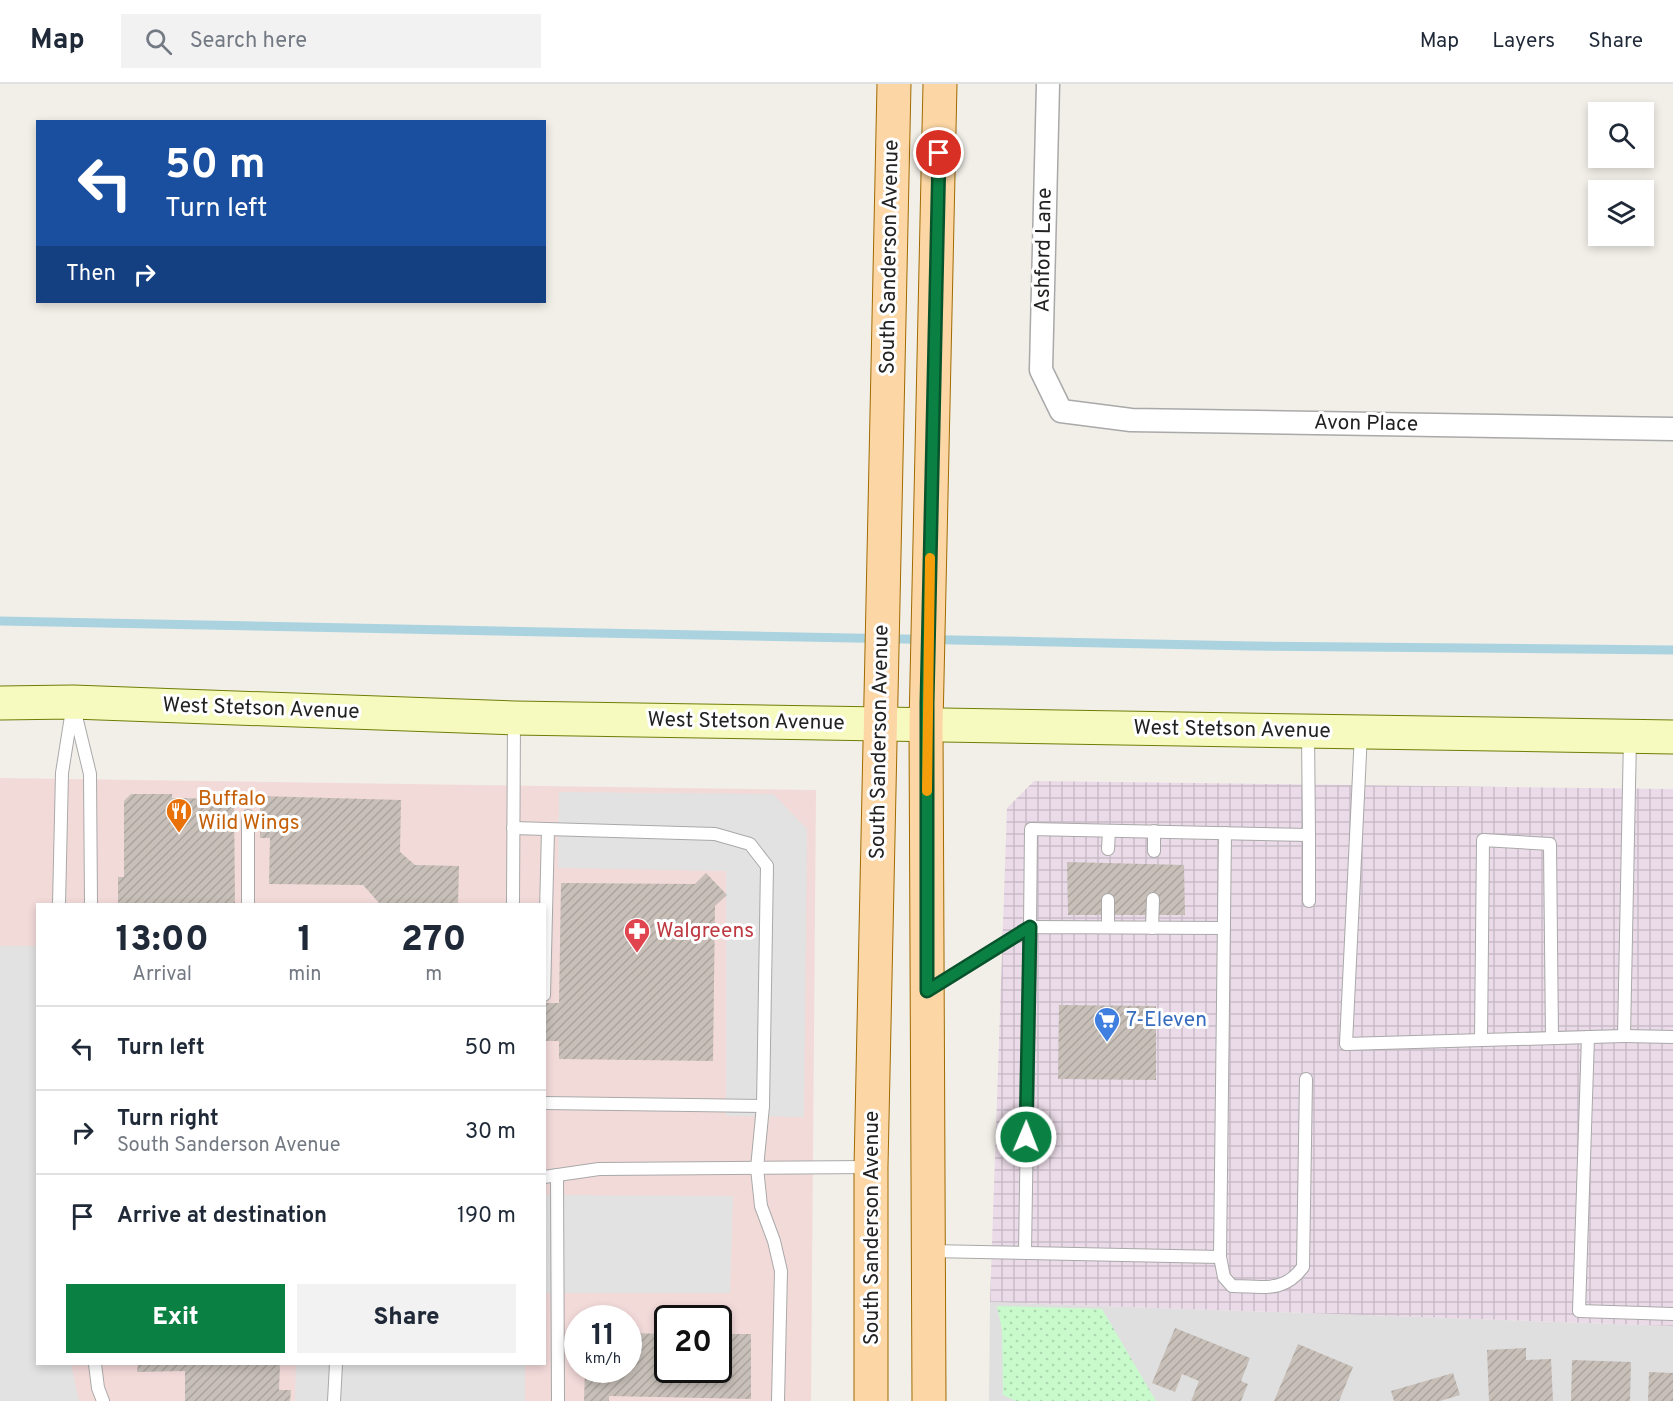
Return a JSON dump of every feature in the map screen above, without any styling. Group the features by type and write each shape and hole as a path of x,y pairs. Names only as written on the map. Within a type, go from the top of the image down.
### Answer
{"main road":[{"name":"South Sanderson Avenue","path":"871,1401 872,1167 894,84"},
{"path":"929,1401 926,725 940,84"},
{"name":"West Stetson Avenue","path":"0,703 73,702 514,718 1673,737"}],"street":[{"name":"Ashford Lane","path":"1048,84 1041,370 1060,411"},
{"name":"Avon Place","path":"1060,411 1131,420 1673,429"}],"lane":[{"path":"59,903 62,773 73,702"},
{"path":"73,702 90,774 92,903"},
{"path":"513,903 514,718"},
{"path":"1308,731 1309,901"},
{"path":"1361,732 1346,1044 1624,1036 1673,1037"},
{"path":"1624,1036 1630,736"},
{"path":"248,816 248,903"},
{"path":"513,828 715,834 750,844 767,866 762,1106 757,1168 761,1206 774,1241 781,1271 778,1401"},
{"path":"1024,1253 1031,829 1309,835"},
{"path":"546,912 548,830"},
{"path":"1108,849 1109,831"},
{"path":"1154,831 1154,850"},
{"path":"1224,833 1220,1257 1224,1277 1232,1286 1279,1287 1294,1279 1303,1267 1306,1079"},
{"path":"1481,1040 1483,840 1550,844 1552,1038"},
{"path":"1152,928 1153,899"},
{"path":"1108,900 1108,927"},
{"path":"927,991 1030,927 1224,928"},
{"path":"1588,1037 1579,1311 1673,1314"},
{"path":"546,1103 762,1106"},
{"path":"558,1401 551,1176 599,1169 872,1167"},
{"path":"928,1251 1220,1257"},
{"path":"94,1365 103,1401"},
{"path":"334,1401 336,1365"}],"shaded area":[{"path":"0,778 816,790 811,1401 0,1401"},
{"path":"1034,781 1673,789 1673,1326 990,1302 1007,808"},
{"path":"559,792 773,794 807,829 804,1117 726,1116 726,871 558,868"},
{"path":"0,946 36,946 36,1365 71,1365 79,1401 0,1401"},
{"path":"546,1195 733,1196 730,1293 546,1293"},
{"path":"990,1302 1673,1326 1673,1401 989,1401"},
{"path":"296,1365 525,1365 525,1401 295,1401"}],"green space":[{"path":"997,1306 1102,1309 1156,1401 1016,1401 1003,1395 1002,1329"}],"building":[{"name":"Buffalo Wild Wings","path":"131,794 172,794 172,798 234,799 235,903 118,903 118,877 124,877 124,801"},
{"path":"260,796 401,800 400,852 415,865 459,866 458,903 379,903 363,885 269,884 270,838 260,838"},
{"path":"1067,862 1184,865 1185,915 1068,915"},
{"name":"Walgreens","path":"706,873 727,895 715,906 713,1061 559,1059 559,1041 546,1041 546,1003 559,1003 561,883 695,884"},
{"name":"7-Eleven","path":"1059,1005 1156,1006 1156,1080 1058,1079"},
{"path":"1175,1328 1250,1358 1241,1381 1248,1384 1241,1401 1191,1401 1199,1381 1182,1374 1175,1392 1152,1383"},
{"path":"642,1333 654,1334 654,1383 732,1383 732,1334 751,1334 751,1399 609,1396 609,1401 584,1401 585,1383 642,1383"},
{"path":"1298,1344 1353,1367 1339,1401 1274,1401"},
{"path":"1526,1348 1526,1360 1551,1359 1553,1401 1489,1401 1487,1350"},
{"path":"1572,1360 1631,1362 1630,1401 1571,1401"},
{"path":"138,1365 280,1365 279,1390 291,1390 290,1401 185,1401 185,1371 137,1372"},
{"path":"1649,1372 1673,1373 1673,1401 1648,1401"},
{"path":"1453,1373 1460,1395 1440,1401 1394,1401 1391,1391"}],"waterway":[{"path":"0,621 1252,646 1673,650"}],"slow traffic":[{"path":"927,791 930,558"}],"place":[{"name":"Buffalo Wild Wings","path":"179,834"},
{"name":"Walgreens","path":"637,954"},
{"name":"7-Eleven","path":"1107,1043"}],"route":[{"path":"939,153 927,703 927,991 1030,927 1026,1137"}]}
